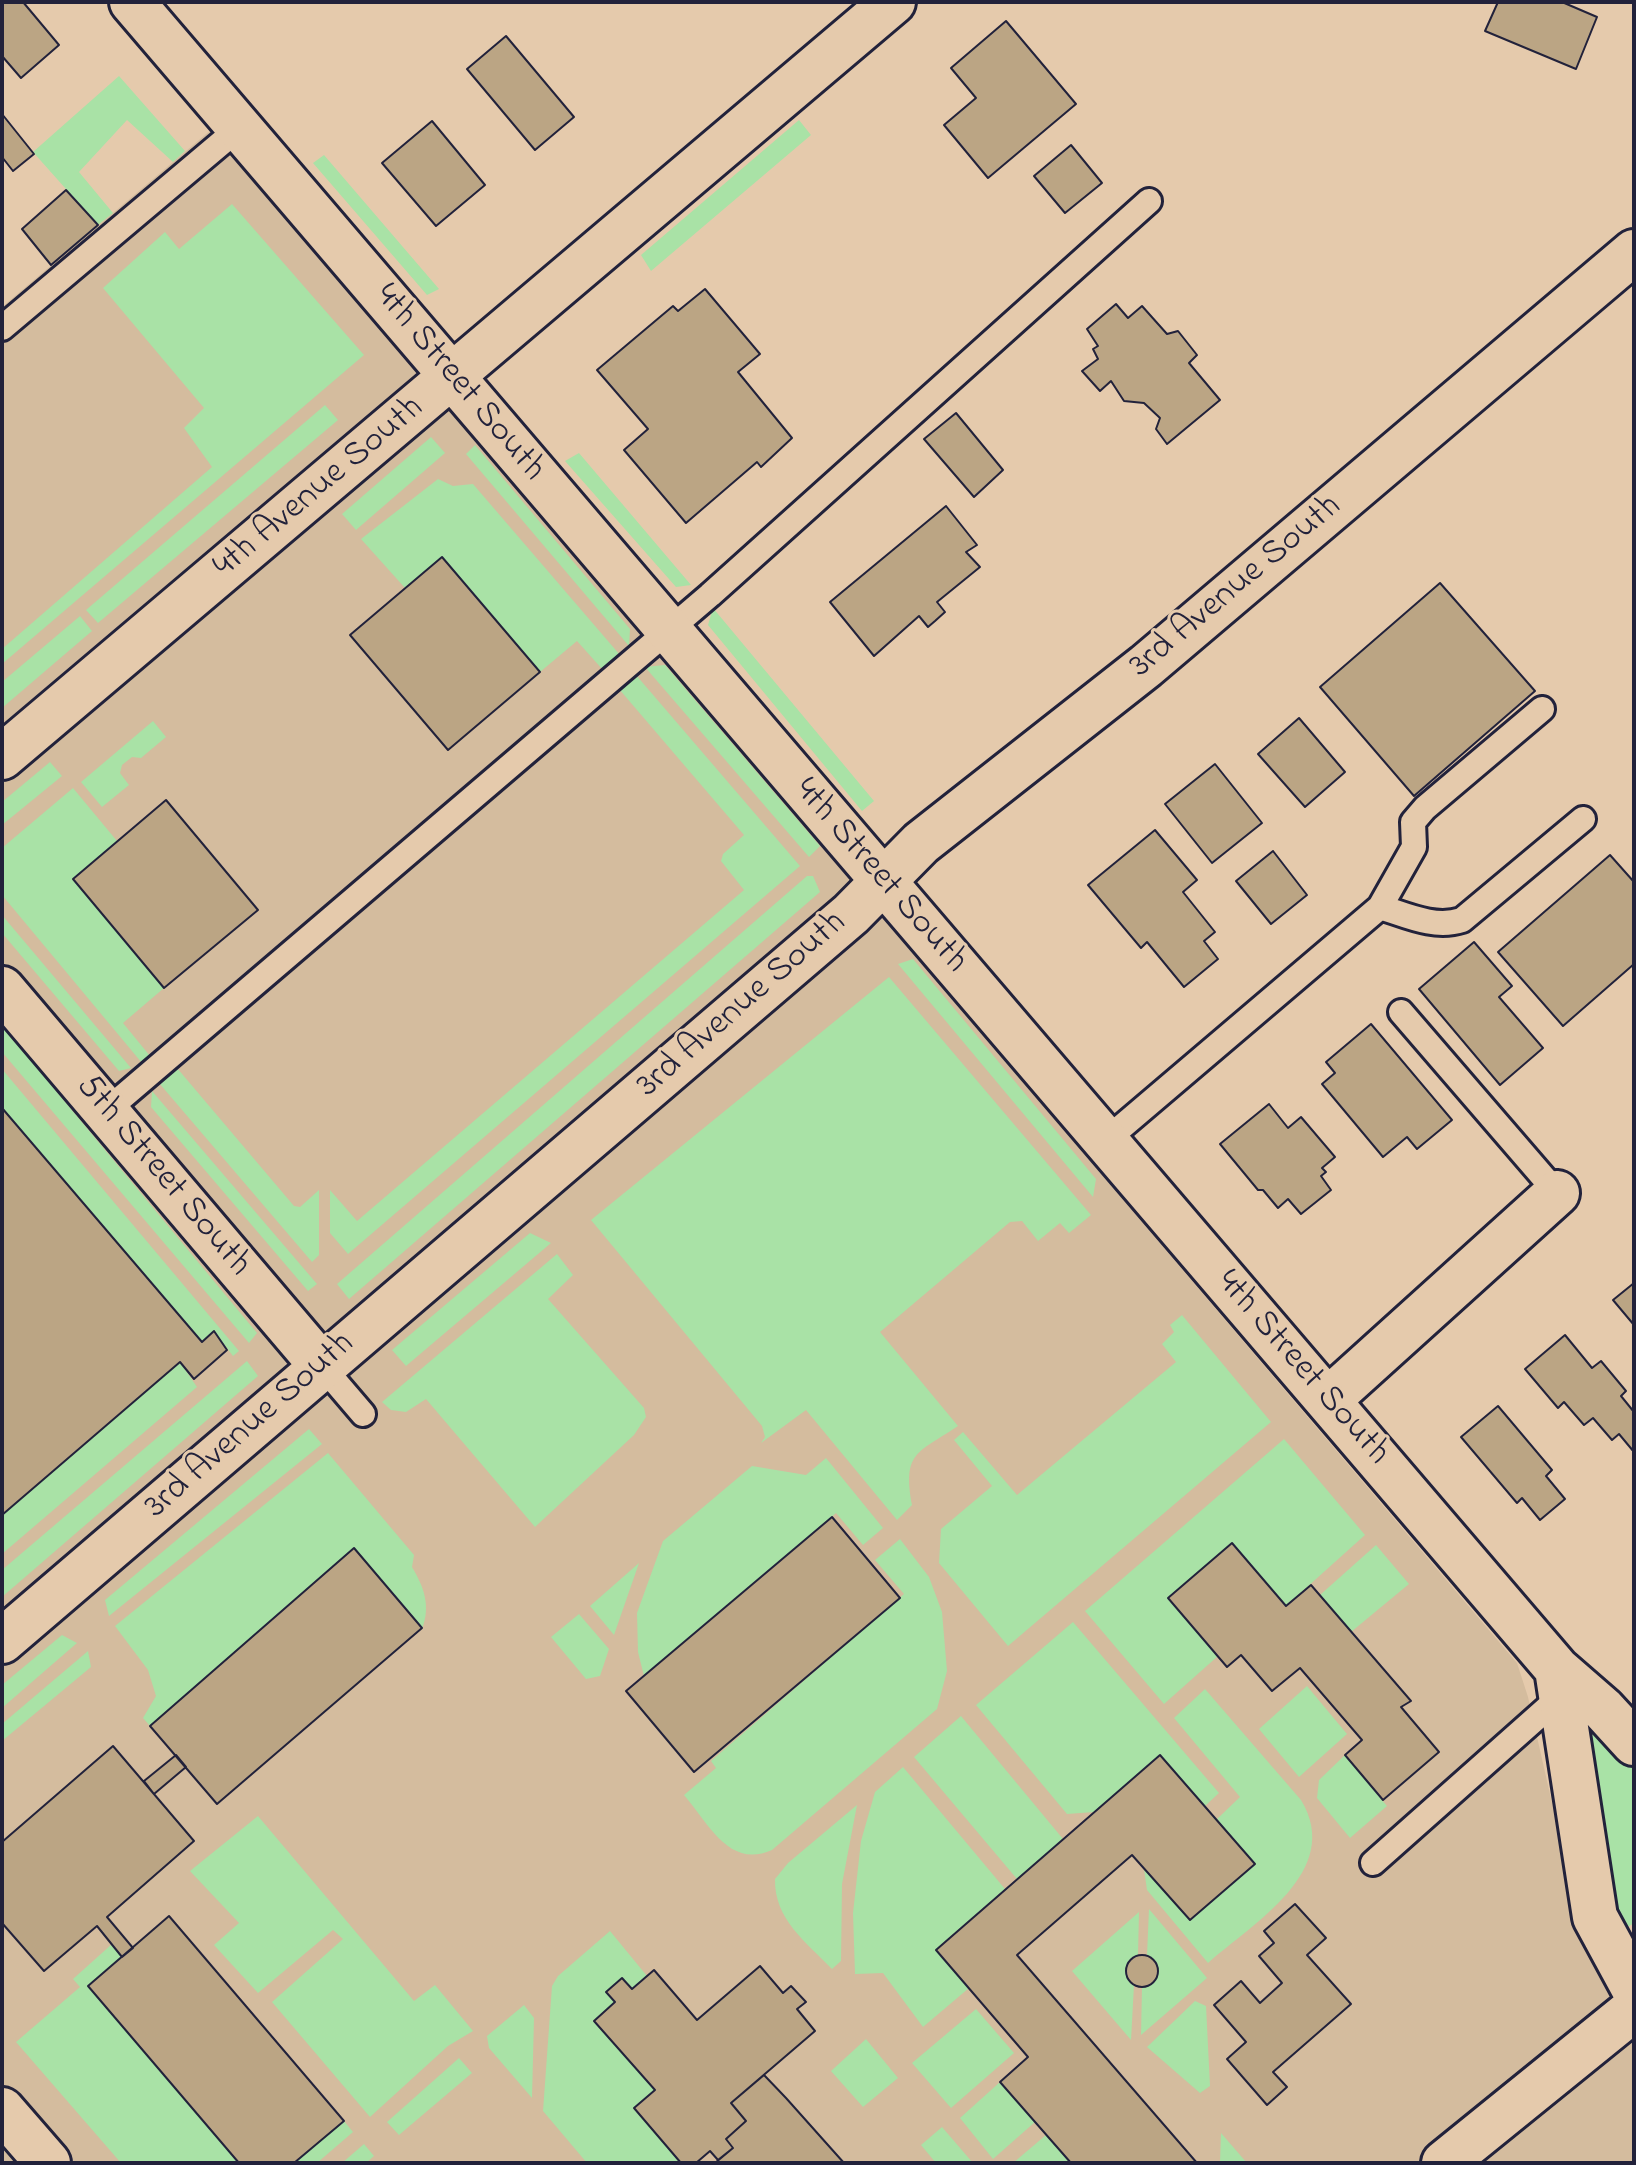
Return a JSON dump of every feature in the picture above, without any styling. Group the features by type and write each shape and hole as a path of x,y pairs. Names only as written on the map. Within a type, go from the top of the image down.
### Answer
{"street":[{"name":"4th Street South","path":"132,2 1328,1400 1559,1683 1603,1709 1634,1743"},
{"name":"4th Avenue South","path":"2,757 893,2"},
{"name":"3rd Avenue South","path":"2,1641 851,914 921,843 1146,666 1634,252"},
{"name":"5th Street South","path":"2,989 322,1366"},
{"path":"1328,1400 1557,1193"},
{"path":"1559,1683 1595,1917 1634,1989"},
{"path":"1444,2163 1634,2009"},
{"path":"2,2110 48,2163"}],"lane":[{"path":"2,328 239,128"},
{"path":"106,1111 668,630 1149,201"},
{"path":"1105,1141 1380,907 1414,847 1413,822 1425,808 1542,709"},
{"path":"1380,907 1432,923 1447,925 1462,920 1583,819"},
{"path":"1401,1012 1557,1193"},
{"path":"322,1366 363,1414"},
{"path":"1373,1863 1559,1683"}],"shaded area":[{"path":"212,129 1517,1663 1528,1697 1583,1940 1591,1958 1634,2009 1634,2163 2,2163 2,307"}],"green space":[{"path":"119,76 185,151 173,162 127,120 79,172 113,213 98,225 33,152"},
{"path":"799,120 811,135 651,271 641,255"},
{"path":"324,155 439,289 427,295 313,163"},
{"path":"232,204 364,355 2,664 2,649 212,467 184,428 204,408 103,288 165,232 179,249"},
{"path":"325,405 338,420 98,623 86,610"},
{"path":"431,437 445,453 356,530 342,514"},
{"path":"475,445 630,629 629,646 466,454"},
{"path":"579,453 691,585 676,587 565,461"},
{"path":"438,479 453,486 473,484 620,655 603,670 577,641 540,672 442,557 405,588 361,539"},
{"path":"713,608 874,801 862,811 708,625"},
{"path":"80,616 92,631 2,708 2,682"},
{"path":"665,665 820,846 809,857 645,667"},
{"path":"636,675 800,866 348,1254 330,1233 330,1190 357,1221 744,890 721,861 723,854 744,835 619,689"},
{"path":"153,721 166,737 141,758 132,757 122,765 120,773 129,785 102,807 81,782"},
{"path":"50,762 62,776 2,825 2,802"},
{"path":"73,788 117,841 73,879 164,988 123,1023 150,1056 142,1063 2,895 2,848"},
{"path":"807,876 813,876 820,892 349,1299 337,1284"},
{"path":"2,915 131,1068 119,1071 2,933"},
{"path":"913,959 1096,1179 1093,1197 898,964"},
{"path":"889,977 1091,1215 1069,1233 1060,1223 1038,1241 1022,1221 1010,1222 880,1332 958,1426 916,1456 909,1474 912,1505 897,1520 806,1410 761,1443 765,1437 762,1426 591,1220"},
{"path":"2,1026 257,1333 249,1343 2,1052"},
{"path":"177,1068 294,1206 300,1207 319,1190 319,1255 312,1262 159,1083"},
{"path":"2,1069 239,1351 233,1356 214,1331 202,1342 2,1108"},
{"path":"152,1091 317,1284 308,1291 151,1107"},
{"path":"530,1233 551,1243 406,1366 392,1350"},
{"path":"557,1254 573,1275 548,1299 644,1408 646,1417 634,1435 535,1527 426,1399 406,1412 391,1410 382,1402"},
{"path":"1182,1315 1271,1422 1008,1646 939,1563 941,1529 992,1486 954,1440 963,1432 1017,1495 1176,1362 1162,1344 1174,1332 1170,1325"},
{"path":"247,1361 258,1376 2,1597 2,1570"},
{"path":"180,1362 197,1387 2,1554 2,1515"},
{"path":"309,1429 322,1444 109,1616 105,1600"},
{"path":"1284,1439 1365,1535 1286,1606 1232,1543 1218,1656 1164,1704 1085,1611"},
{"path":"328,1453 414,1555 412,1567 423,1589 426,1605 422,1629 354,1549 150,1726 143,1718 156,1696 148,1670 115,1626"},
{"path":"826,1458 883,1528 863,1545 836,1513 644,1676 638,1652 637,1613 663,1541 752,1466 806,1475"},
{"path":"900,1539 929,1577 942,1612 947,1671 937,1709 772,1850 744,1854 732,1849 711,1830 684,1795 716,1768 711,1761 904,1594 875,1560"},
{"path":"1376,1545 1409,1584 1351,1632 1320,1595"},
{"path":"639,1563 614,1635 590,1606"},
{"path":"579,1614 609,1649 600,1676 586,1679 551,1637"},
{"path":"1073,1622 1219,1793 1205,1806 1160,1755 1094,1812 1067,1814 976,1705"},
{"path":"62,1635 77,1643 2,1708 2,1685"},
{"path":"88,1651 91,1667 2,1741 2,1724"},
{"path":"1307,1686 1347,1734 1299,1777 1259,1729"},
{"path":"1205,1689 1301,1800 1311,1826 1311,1850 1302,1872 1288,1893 1269,1913 1208,1963 1147,1890 1144,1869 1190,1920 1254,1864 1216,1820 1240,1797 1174,1718"},
{"path":"961,1716 1063,1839 1017,1879 914,1757"},
{"path":"1584,1716 1634,1758 1634,1923 1620,1932 1612,1916"},
{"path":"1345,1755 1387,1806 1350,1838 1317,1798 1319,1780"},
{"path":"903,1767 1005,1889 936,1949 969,1988 923,2027 883,1973 855,1974 853,1913 861,1841 875,1792"},
{"path":"857,1805 842,1884 841,1961 832,1969 786,1918 776,1893 775,1879 788,1863"},
{"path":"258,1816 414,2001 435,1985 473,2031 448,2046 370,2117 272,2002 343,1939 333,1930 258,1993 214,1945 239,1923 190,1871"},
{"path":"1149,1909 1207,1978 1141,2035 1142,1987 1155,1981 1158,1974 1156,1963 1147,1955"},
{"path":"1139,1912 1138,1955 1126,1968 1134,1985 1131,2040 1072,1971"},
{"path":"610,1931 647,1976 632,1989 622,1979 606,1992 615,2002 594,2021 655,2090 634,2109 681,2163 587,2163 543,2111 552,1986 558,1976"},
{"path":"112,1944 122,1957 88,1986 239,2163 121,2163 16,2042 80,1987 73,1979"},
{"path":"1195,2001 1206,2006 1210,2086 1200,2093 1147,2047"},
{"path":"524,2005 534,2018 532,2098 489,2048 487,2036"},
{"path":"976,2009 1014,2053 951,2108 912,2063"},
{"path":"866,2039 898,2078 863,2107 831,2071"},
{"path":"459,2058 472,2073 399,2135 387,2122"},
{"path":"1000,2082 1035,2122 993,2159 960,2118"},
{"path":"344,2121 353,2132 317,2163 294,2163"},
{"path":"942,2127 973,2163 936,2163 921,2145"},
{"path":"1221,2133 1247,2163 1220,2163"},
{"path":"1046,2135 1071,2163 1013,2163"},
{"path":"364,2144 374,2156 366,2163 342,2163"}],"building":[{"path":"2,2 23,2 59,45 21,78 2,56"},
{"path":"1498,2 1562,2 1597,17 1576,69 1485,31"},
{"path":"1006,21 1076,104 988,178 944,125 976,98 951,68"},
{"path":"506,36 574,117 535,150 467,69"},
{"path":"2,114 34,154 13,171 2,157"},
{"path":"432,121 485,185 436,226 382,163"},
{"path":"1071,145 1102,183 1065,213 1034,176"},
{"path":"66,190 98,225 51,265 22,229"},
{"path":"705,289 760,354 738,372 792,438 761,467 757,462 686,523 624,450 648,429 597,370 673,306 678,311"},
{"path":"1116,304 1128,318 1142,306 1167,334 1178,331 1197,355 1189,363 1220,400 1167,444 1156,429 1160,418 1144,403 1124,401 1111,381 1100,391 1082,371 1098,359 1093,349 1098,346 1087,329"},
{"path":"956,413 1003,470 974,497 924,439"},
{"path":"946,506 977,545 966,552 980,567 937,602 945,612 928,627 919,616 874,656 830,602"},
{"path":"442,557 540,672 448,750 350,635"},
{"path":"1440,583 1535,691 1414,796 1320,687"},
{"path":"1299,718 1345,772 1305,807 1258,754"},
{"path":"1215,764 1262,823 1212,863 1165,804"},
{"path":"166,800 258,910 164,988 73,879"},
{"path":"1155,830 1197,880 1183,892 1215,932 1204,941 1218,959 1184,987 1147,942 1141,948 1088,885"},
{"path":"1273,851 1307,895 1271,924 1236,881"},
{"path":"1610,855 1634,882 1634,964 1563,1026 1498,952"},
{"path":"1474,942 1512,986 1499,997 1543,1048 1500,1085 1419,989"},
{"path":"1371,1024 1452,1120 1417,1149 1407,1137 1383,1157 1322,1084 1335,1073 1326,1062"},
{"path":"1269,1104 1288,1128 1301,1117 1335,1157 1322,1168 1326,1172 1321,1176 1331,1190 1301,1214 1288,1199 1278,1208 1263,1190 1258,1190 1220,1144"},
{"path":"2,1108 202,1342 214,1331 227,1350 194,1379 180,1362 2,1515"},
{"path":"1634,1283 1634,1325 1613,1300"},
{"path":"1565,1335 1592,1368 1601,1361 1626,1391 1621,1396 1634,1412 1634,1452 1619,1434 1612,1440 1593,1418 1584,1425 1564,1402 1558,1408 1525,1369"},
{"path":"1498,1406 1552,1470 1546,1476 1565,1499 1540,1520 1522,1498 1517,1503 1461,1437"},
{"path":"832,1517 900,1598 694,1772 626,1691"},
{"path":"1232,1543 1286,1606 1311,1585 1411,1701 1401,1707 1439,1752 1383,1800 1345,1755 1362,1740 1300,1668 1272,1691 1241,1655 1227,1667 1168,1598"},
{"path":"354,1548 422,1628 217,1804 150,1726"},
{"path":"113,1746 194,1841 107,1917 133,1948 122,1957 97,1926 44,1971 2,1923 2,1842"},
{"path":"176,1755 186,1767 154,1794 144,1781"},
{"path":"1160,1755 1255,1864 1190,1920 1132,1855 1017,1955 1197,2163 1071,2163 1000,2082 1028,2057 936,1950"},
{"path":"1295,1904 1326,1938 1307,1955 1351,2004 1273,2072 1287,2087 1267,2105 1227,2059 1246,2042 1214,2005 1241,1981 1260,2003 1282,1983 1259,1956 1274,1943 1264,1931"},
{"path":"169,1916 344,2121 294,2163 239,2163 88,1986"},
{"path":"1142,1955 1154,1959 1158,1971 1154,1983 1142,1987 1130,1983 1126,1971 1130,1959"},
{"path":"760,1966 783,1993 791,1986 806,2002 797,2009 815,2031 731,2103 746,2121 726,2139 733,2148 718,2160 710,2151 696,2163 681,2163 634,2108 655,2090 594,2021 615,2002 606,1992 622,1978 632,1989 654,1970 697,2020"},
{"path":"764,2075 844,2163 715,2163 733,2148 726,2139 746,2121 731,2103"}]}
